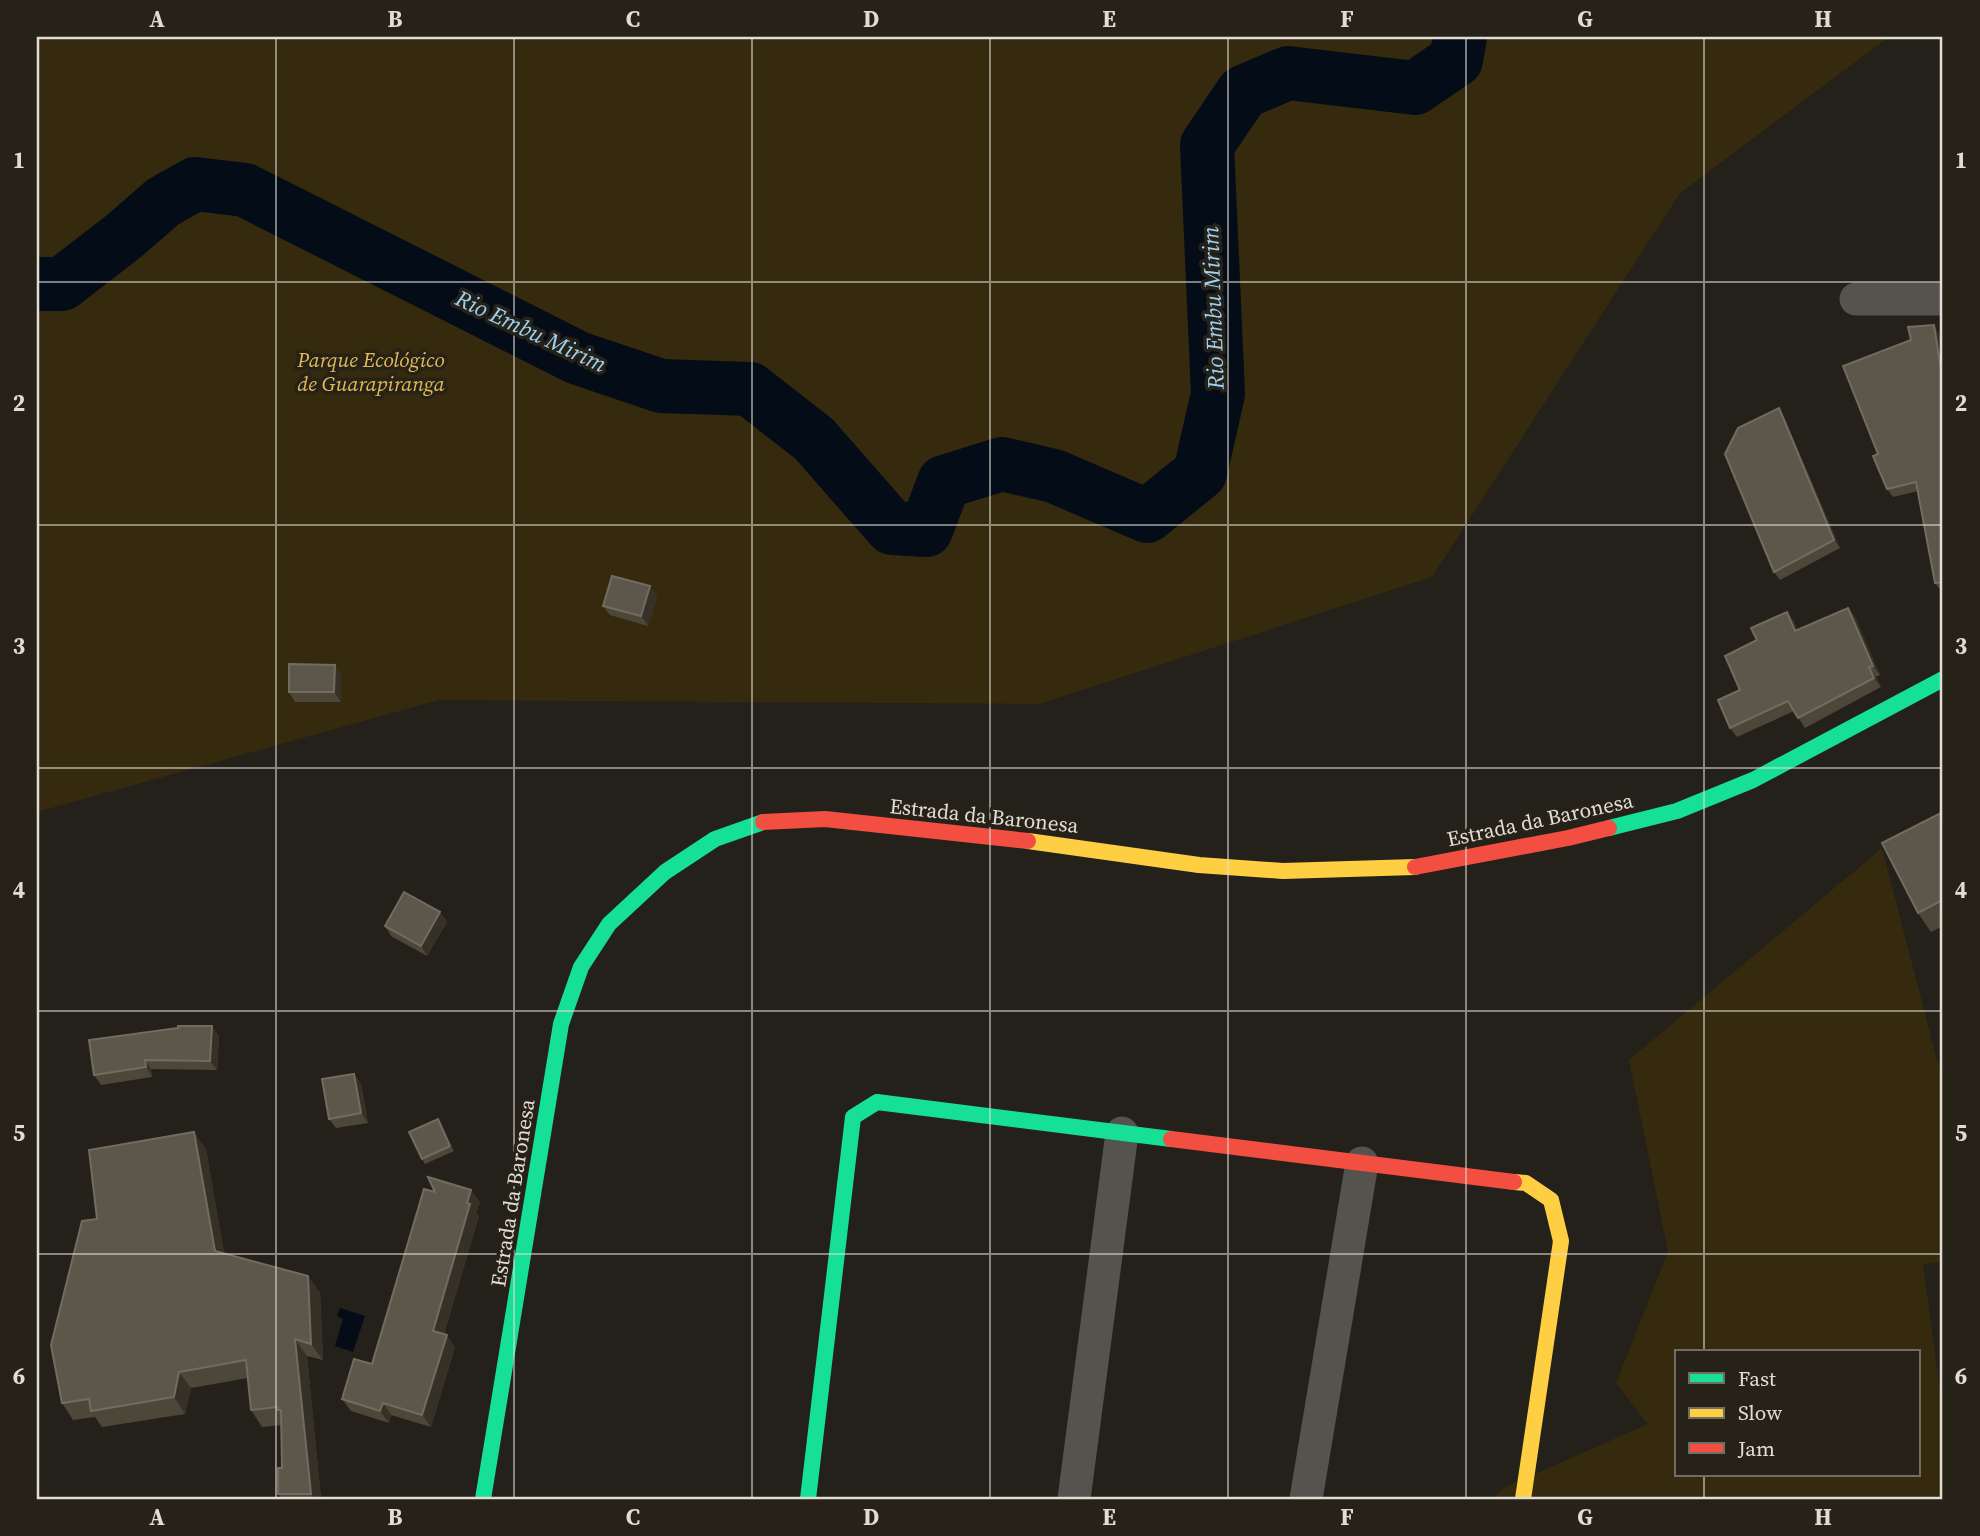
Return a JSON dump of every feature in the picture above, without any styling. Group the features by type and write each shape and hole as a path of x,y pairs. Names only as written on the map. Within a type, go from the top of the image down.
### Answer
{"main road":[{"name":"Estrada da Baronesa","path":"483,1499 561,1024 581,967 609,924 665,872 715,839 763,822 825,819 1065,845 1199,865 1283,871 1413,867 1568,838 1677,811 1753,780 1943,679"},
{"path":"808,1499 853,1116 877,1102 1526,1183 1551,1200 1561,1241 1523,1499"}],"street":[{"path":"1856,299 1943,299"},
{"path":"1074,1499 1122,1133"},
{"path":"1306,1499 1362,1163"}],"green space":[{"name":"Parque Ecológico de Guarapiranga","path":"37,37 1889,37 1680,193 1432,577 1039,704 439,700 37,812"},
{"path":"1882,848 1943,1083 1943,1262 1923,1264 1943,1414 1943,1499 1493,1499 1503,1488 1648,1424 1616,1383 1668,1252 1629,1060"}],"shaded area":[{"path":"340,1308 365,1316 353,1352 335,1346 343,1319 337,1316"}],"building":[{"path":"1934,325 1943,382 1943,582 1935,583 1916,482 1887,489 1873,456 1878,454 1843,366 1911,340 1908,327"},
{"path":"1779,408 1834,540 1774,572 1725,454 1738,428"},
{"path":"612,576 650,586 641,616 603,606"},
{"path":"1848,608 1873,666 1869,667 1874,678 1798,718 1788,701 1730,728 1718,700 1740,690 1725,656 1757,640 1751,628 1787,612 1795,631"},
{"path":"289,664 335,665 334,692 289,692"},
{"path":"1943,812 1943,900 1918,913 1882,843"},
{"path":"404,892 440,912 421,946 385,926"},
{"path":"178,1026 212,1026 210,1061 145,1060 146,1067 94,1075 89,1040"},
{"path":"354,1074 361,1113 329,1119 322,1079"},
{"path":"438,1119 450,1146 422,1159 409,1132"},
{"path":"194,1132 215,1251 308,1276 311,1344 295,1339 311,1494 278,1494 278,1468 282,1468 281,1410 277,1407 251,1410 246,1360 179,1372 174,1397 91,1411 89,1399 62,1403 51,1345 82,1221 97,1219 89,1150"},
{"path":"428,1177 471,1190 467,1203 470,1204 433,1331 447,1335 422,1415 383,1403 380,1411 342,1399 354,1359 372,1364 424,1189 435,1192"}],"waterway":[{"name":"Rio Embu Mirim","path":"37,284 62,284 163,202 195,184 245,190 578,358 661,386 750,389 814,439 892,528 926,530 944,482 1002,464 1054,476 1147,516 1200,473 1218,394 1207,145 1243,92 1288,73 1415,88 1456,60 1460,37"}],"traffic: fast":[{"path":"1609,828 1677,811 1753,780 1943,679"},
{"path":"483,1499 561,1024 581,967 609,924 665,872 715,839 763,822"},
{"path":"808,1499 853,1117 877,1102 1171,1139"}],"traffic: slow":[{"path":"1028,841 1199,865 1283,871 1415,867"},
{"path":"1514,1182 1526,1183 1551,1200 1561,1241 1523,1499"}],"traffic: jam":[{"path":"763,822 825,819 1028,841"},
{"path":"1415,867 1609,828"},
{"path":"1171,1139 1514,1182"}]}
